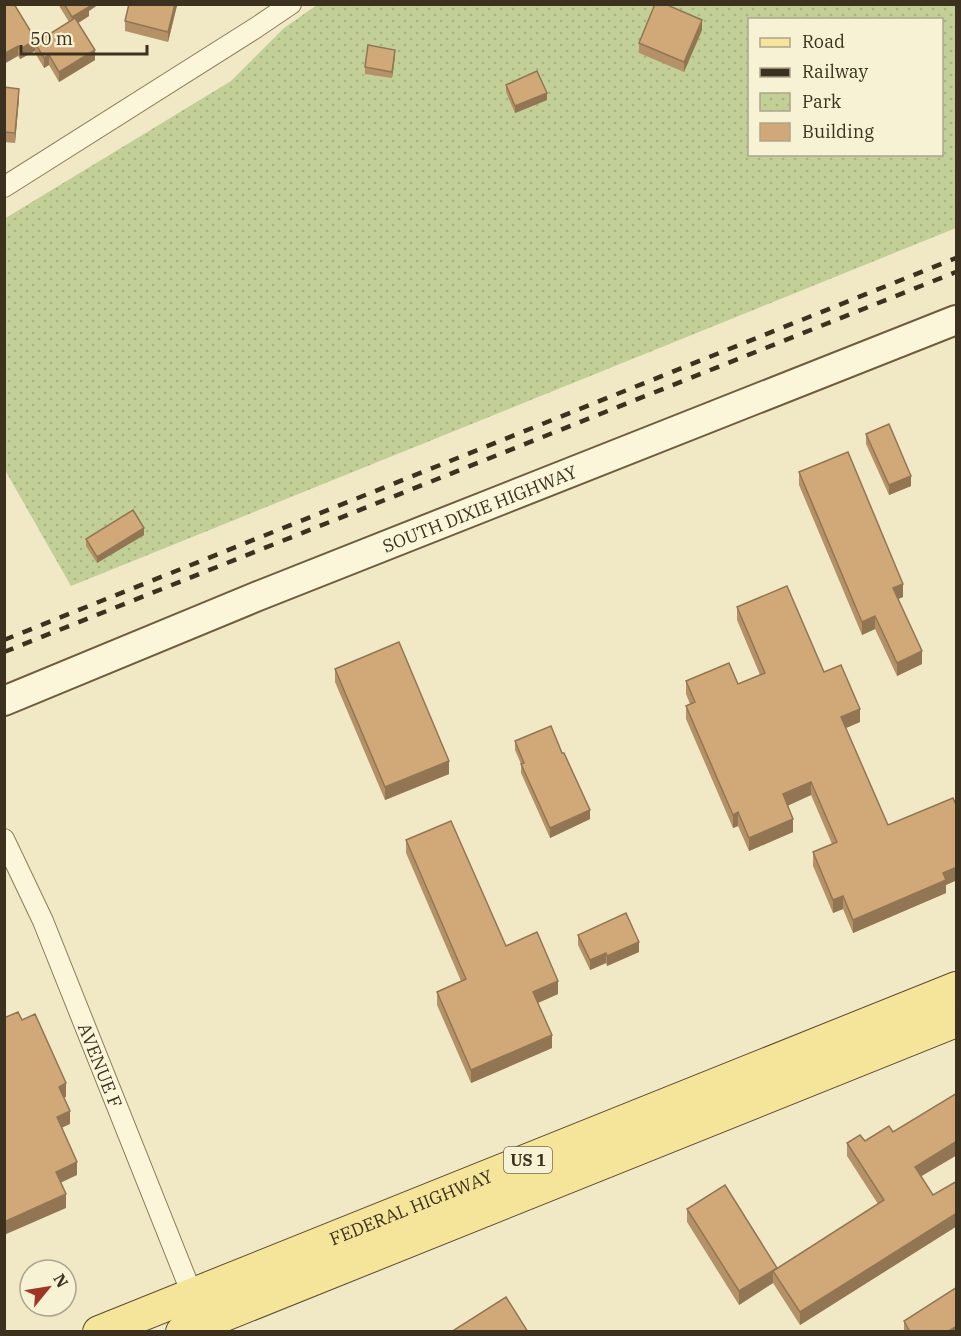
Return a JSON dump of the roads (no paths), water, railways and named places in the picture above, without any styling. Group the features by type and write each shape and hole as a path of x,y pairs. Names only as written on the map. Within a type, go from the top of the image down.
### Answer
{"main road":[{"name":"FEDERAL HIGHWAY","path":"99,1332 957,988"},
{"name":"FEDERAL HIGHWAY","path":"182,1332 957,1021"}],"street":[{"path":"4,187 291,4"},
{"name":"SOUTH DIXIE HIGHWAY","path":"4,700 258,596 957,320"},
{"name":"AVENUE F","path":"4,840 43,921 192,1294"}],"railway":[{"path":"4,640 956,258"},
{"path":"4,652 956,272"}]}
